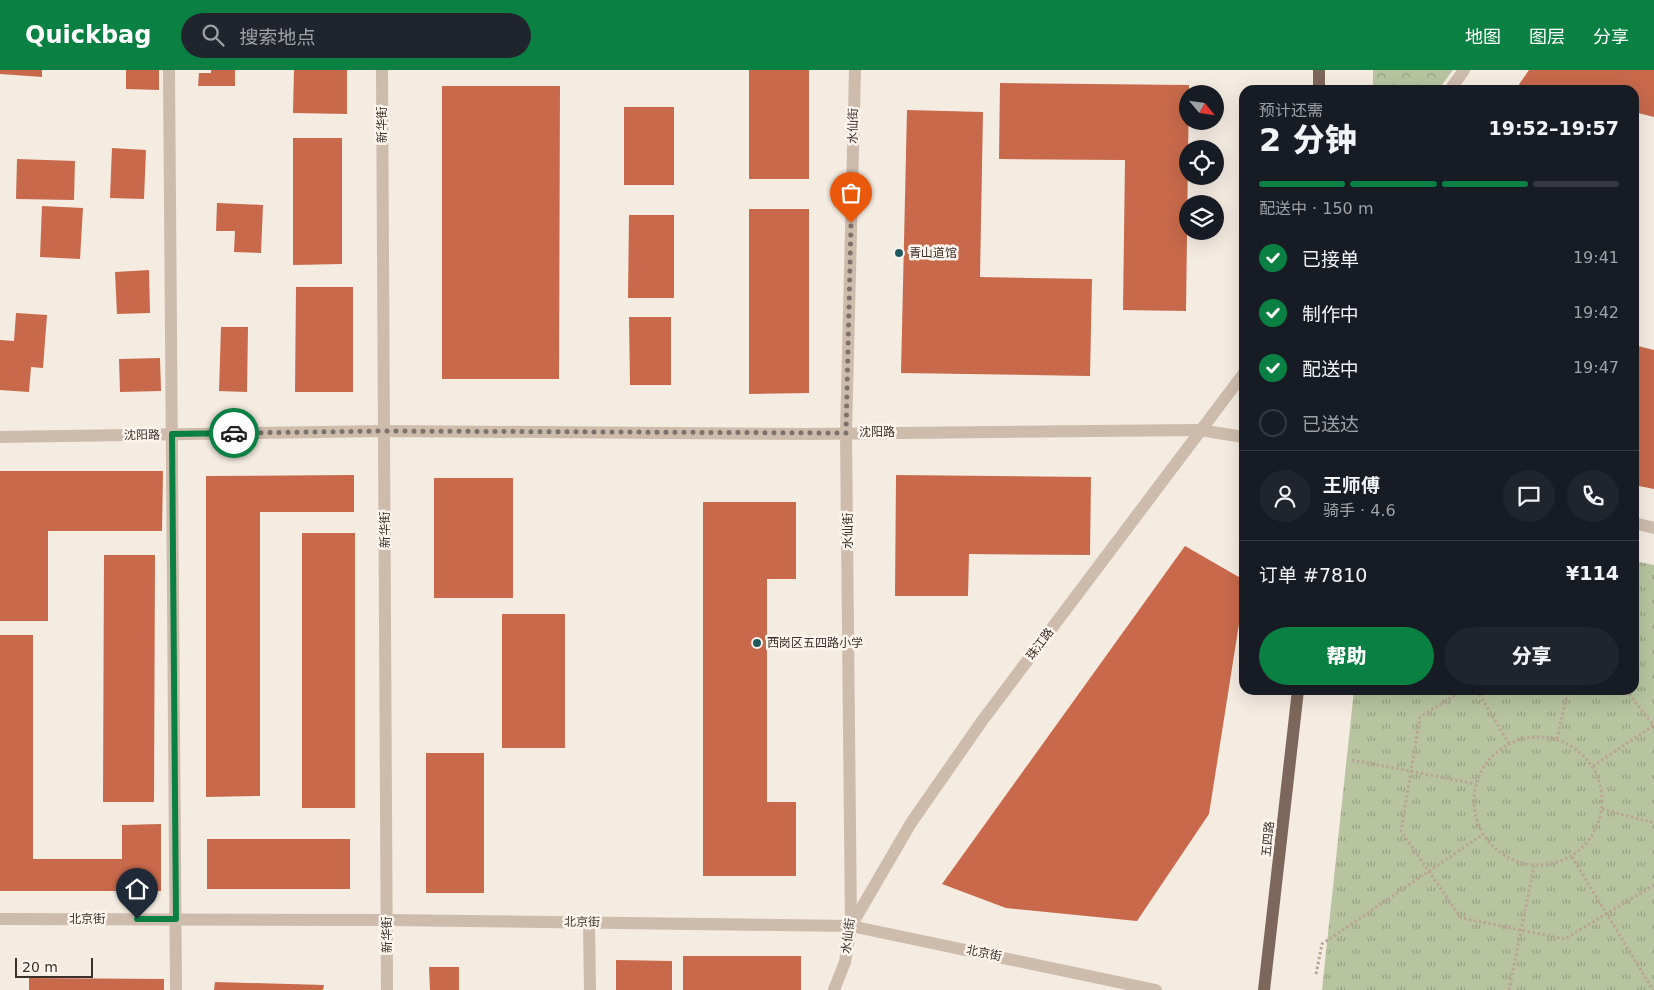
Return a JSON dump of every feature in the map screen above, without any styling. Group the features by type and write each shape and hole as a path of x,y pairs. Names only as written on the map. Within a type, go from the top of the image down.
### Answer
{"main road":[{"path":"1319,70 1319,85"},
{"name":"五四路","path":"1264,990 1297,695"}],"street":[{"path":"169,70 176,990"},
{"name":"新华街","path":"382,70 387,990"},
{"name":"水仙街","path":"834,990 845,962 851,926 846,433 855,70"},
{"path":"1454,85 1464,70"},
{"name":"珠江路","path":"851,926 911,823 982,722 1199,430 1239,379"},
{"name":"沈阳路","path":"0,437 385,431 846,433 1199,430 1239,436"},
{"path":"1639,524 1654,528"},
{"name":"北京街","path":"0,919 387,920 851,926 1156,990"},
{"path":"589,922 590,990"}],"path":[{"path":"1455,695 1420,716 1401,830 1461,918 1565,939 1654,885"},
{"path":"1479,695 1509,744"},
{"path":"1557,740 1567,695"},
{"path":"1593,766 1654,726 1630,695"},
{"path":"1541,737 1557,740 1583,755 1593,766 1601,787 1602,809 1597,828 1587,844 1572,857 1554,864 1534,866 1514,861 1496,851 1483,835 1476,818 1474,801 1476,784 1483,768 1495,754 1509,744 1524,738 1541,737"},
{"path":"1352,760 1476,784"},
{"path":"1602,809 1654,823"},
{"path":"1316,974 1322,944 1483,835"},
{"path":"1572,857 1653,990"},
{"path":"1508,990 1534,866"}],"green space":[{"path":"1373,70 1453,70 1442,85 1373,85"},
{"path":"1639,562 1654,565 1654,990 1322,990 1353,695 1639,695"}],"building":[{"path":"0,70 42,70 42,77 0,74"},
{"path":"126,70 159,70 159,90 126,89"},
{"path":"211,70 235,70 235,86 198,86 199,73 211,73"},
{"path":"294,70 347,70 347,114 293,113"},
{"path":"749,70 809,70 809,179 749,179"},
{"path":"1529,70 1654,70 1654,117 1639,113 1639,85 1519,85"},
{"path":"1000,83 1189,85 1179,85 1179,130 1188,130 1188,140 1179,140 1179,185 1188,185 1188,195 1179,195 1179,240 1187,240 1186,311 1123,310 1125,160 999,159"},
{"path":"442,86 560,86 559,379 442,379"},
{"path":"624,107 674,107 674,185 624,185"},
{"path":"907,110 983,112 980,277 1092,279 1090,376 901,373"},
{"path":"293,138 342,138 342,264 293,265"},
{"path":"112,148 146,150 144,199 110,198"},
{"path":"17,159 75,161 74,200 16,199"},
{"path":"217,203 263,205 261,253 234,252 235,231 216,231"},
{"path":"42,206 83,208 80,259 40,257"},
{"path":"749,209 809,209 809,393 749,394"},
{"path":"629,215 674,215 674,298 628,298"},
{"path":"149,270 150,313 117,314 115,272"},
{"path":"296,287 353,287 353,392 295,392"},
{"path":"16,313 47,315 43,368 31,367 29,392 0,390 0,340 14,341"},
{"path":"629,317 671,317 671,385 630,385"},
{"path":"221,327 248,327 247,392 219,391"},
{"path":"1639,346 1654,350 1654,489 1639,486"},
{"path":"160,358 161,391 120,392 119,359"},
{"path":"0,471 163,471 162,531 48,531 48,621 0,621"},
{"path":"354,475 354,512 260,512 260,796 206,797 206,476"},
{"path":"896,475 1091,477 1090,555 969,554 968,596 895,596"},
{"path":"434,478 513,478 513,598 434,598"},
{"path":"703,502 796,502 796,579 767,579 767,802 796,802 796,876 703,876"},
{"path":"302,533 355,533 355,808 302,808"},
{"path":"1185,546 1239,577 1239,624 1209,814 1137,921 1006,908 942,884"},
{"path":"104,555 155,555 154,802 103,802"},
{"path":"502,614 565,614 565,748 502,748"},
{"path":"0,635 33,635 33,859 122,859 122,825 161,824 161,891 0,891"},
{"path":"426,753 484,753 484,893 426,893"},
{"path":"207,839 350,839 350,889 207,889"},
{"path":"683,956 801,956 801,990 683,990"},
{"path":"616,960 672,961 672,990 616,990"},
{"path":"429,967 459,967 459,990 430,990"},
{"path":"29,978 164,979 164,990 29,990"},
{"path":"215,982 324,985 323,990 214,990"}],"way so far":[{"path":"234,433 385,431 846,433 851,223"}],"place":[{"name":"青山道馆","path":"899,253"},
{"name":"西岗区五四路小学","path":"757,643"}],"route":[{"path":"137,919 176,919 172,434 234,433"}]}
